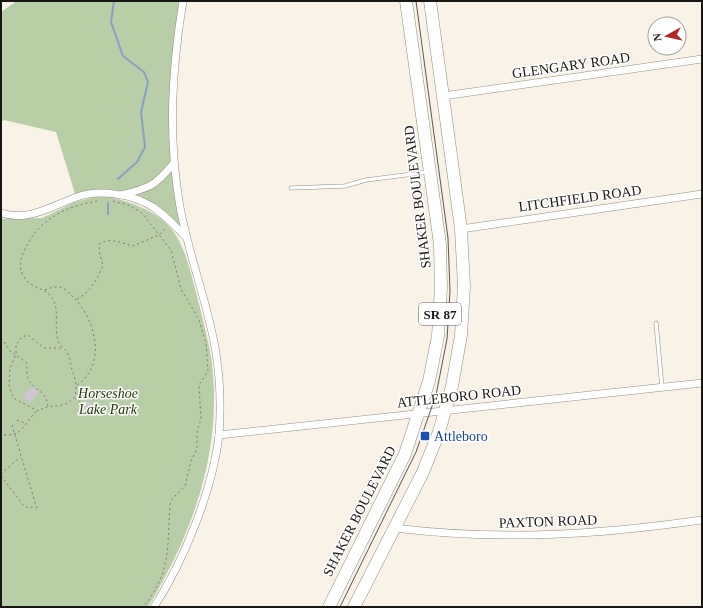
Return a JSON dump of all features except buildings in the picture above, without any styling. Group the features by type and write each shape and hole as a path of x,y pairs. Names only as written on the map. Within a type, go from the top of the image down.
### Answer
{"main road":[{"name":"SHAKER BOULEVARD","path":"329,607 398,472 420,414 432,371 440,305 440,244 406,1"},
{"name":"SR 87","path":"354,607 423,472 446,411 456,366 462,324 464,273 462,229 430,1"}],"street":[{"path":"154,607 172,577 199,512 210,477 218,435 218,382 216,352 185,236 174,163 171,124 173,80 183,1"},
{"name":"GLENGARY ROAD","path":"443,96 702,59"},
{"path":"121,195 148,188 163,177 174,163"},
{"path":"1,213 22,216 36,214 86,194 109,193 121,195 152,206 172,222 185,236"},
{"name":"LITCHFIELD ROAD","path":"462,229 702,194"},
{"name":"ATTLEBORO ROAD","path":"218,435 702,383"},
{"name":"PAXTON ROAD","path":"394,528 445,534 524,537 631,530 702,520"}],"lane":[{"path":"291,188 345,186 366,180 431,172"},
{"path":"656,323 662,387"}],"path":[{"path":"4,435 14,435 22,430 26,423 38,411 48,406 62,406 74,398 77,385 69,355 61,348 56,328 54,300 45,291 36,287 25,279 20,271 19,264 22,256 30,238 45,222 57,214 86,203 103,200"},
{"path":"109,200 128,205 142,213 171,250 181,289 200,320 204,332 208,357 208,370 199,385 201,419 197,431 197,448 191,461 185,486 172,499 170,505 169,552 166,562 156,589 143,607"},
{"path":"77,299 86,295 98,278 103,265 99,244 106,240 120,241 133,246 159,236 172,222"},
{"path":"45,291 60,287 77,299 90,323 95,349 93,365 87,375 77,385"},
{"path":"38,411 21,403 12,395 9,385 10,368 16,354 16,345 18,341 28,336 44,348 61,348"},
{"path":"1,338 11,352 26,362 28,377 31,384 46,396 48,406"},
{"path":"74,398 83,404"},
{"path":"17,420 26,423"},
{"path":"12,426 37,510"},
{"path":"20,457 1,475 24,506 29,508 36,505"}],"green space":[{"path":"17,1 183,1 171,124 185,236 152,206 121,195 76,197 56,132 4,120 1,122 1,12"},
{"name":"Horseshoe Lake Park","path":"102,195 127,202 147,210 161,219 172,230 180,243 187,260 211,357 214,390 213,423 209,456 202,487 192,518 179,549 148,607 1,607 1,219 42,218 75,202"}],"waterway":[{"path":"114,1 111,22 123,56 144,72 148,82 141,112 145,147 137,162 118,179"},
{"path":"108,203 108,214"}],"tram line":[{"path":"340,607 416,452 436,395 447,339 450,291 448,238 416,1"}],"place":[{"name":"Attleboro","path":"425,436"}]}
